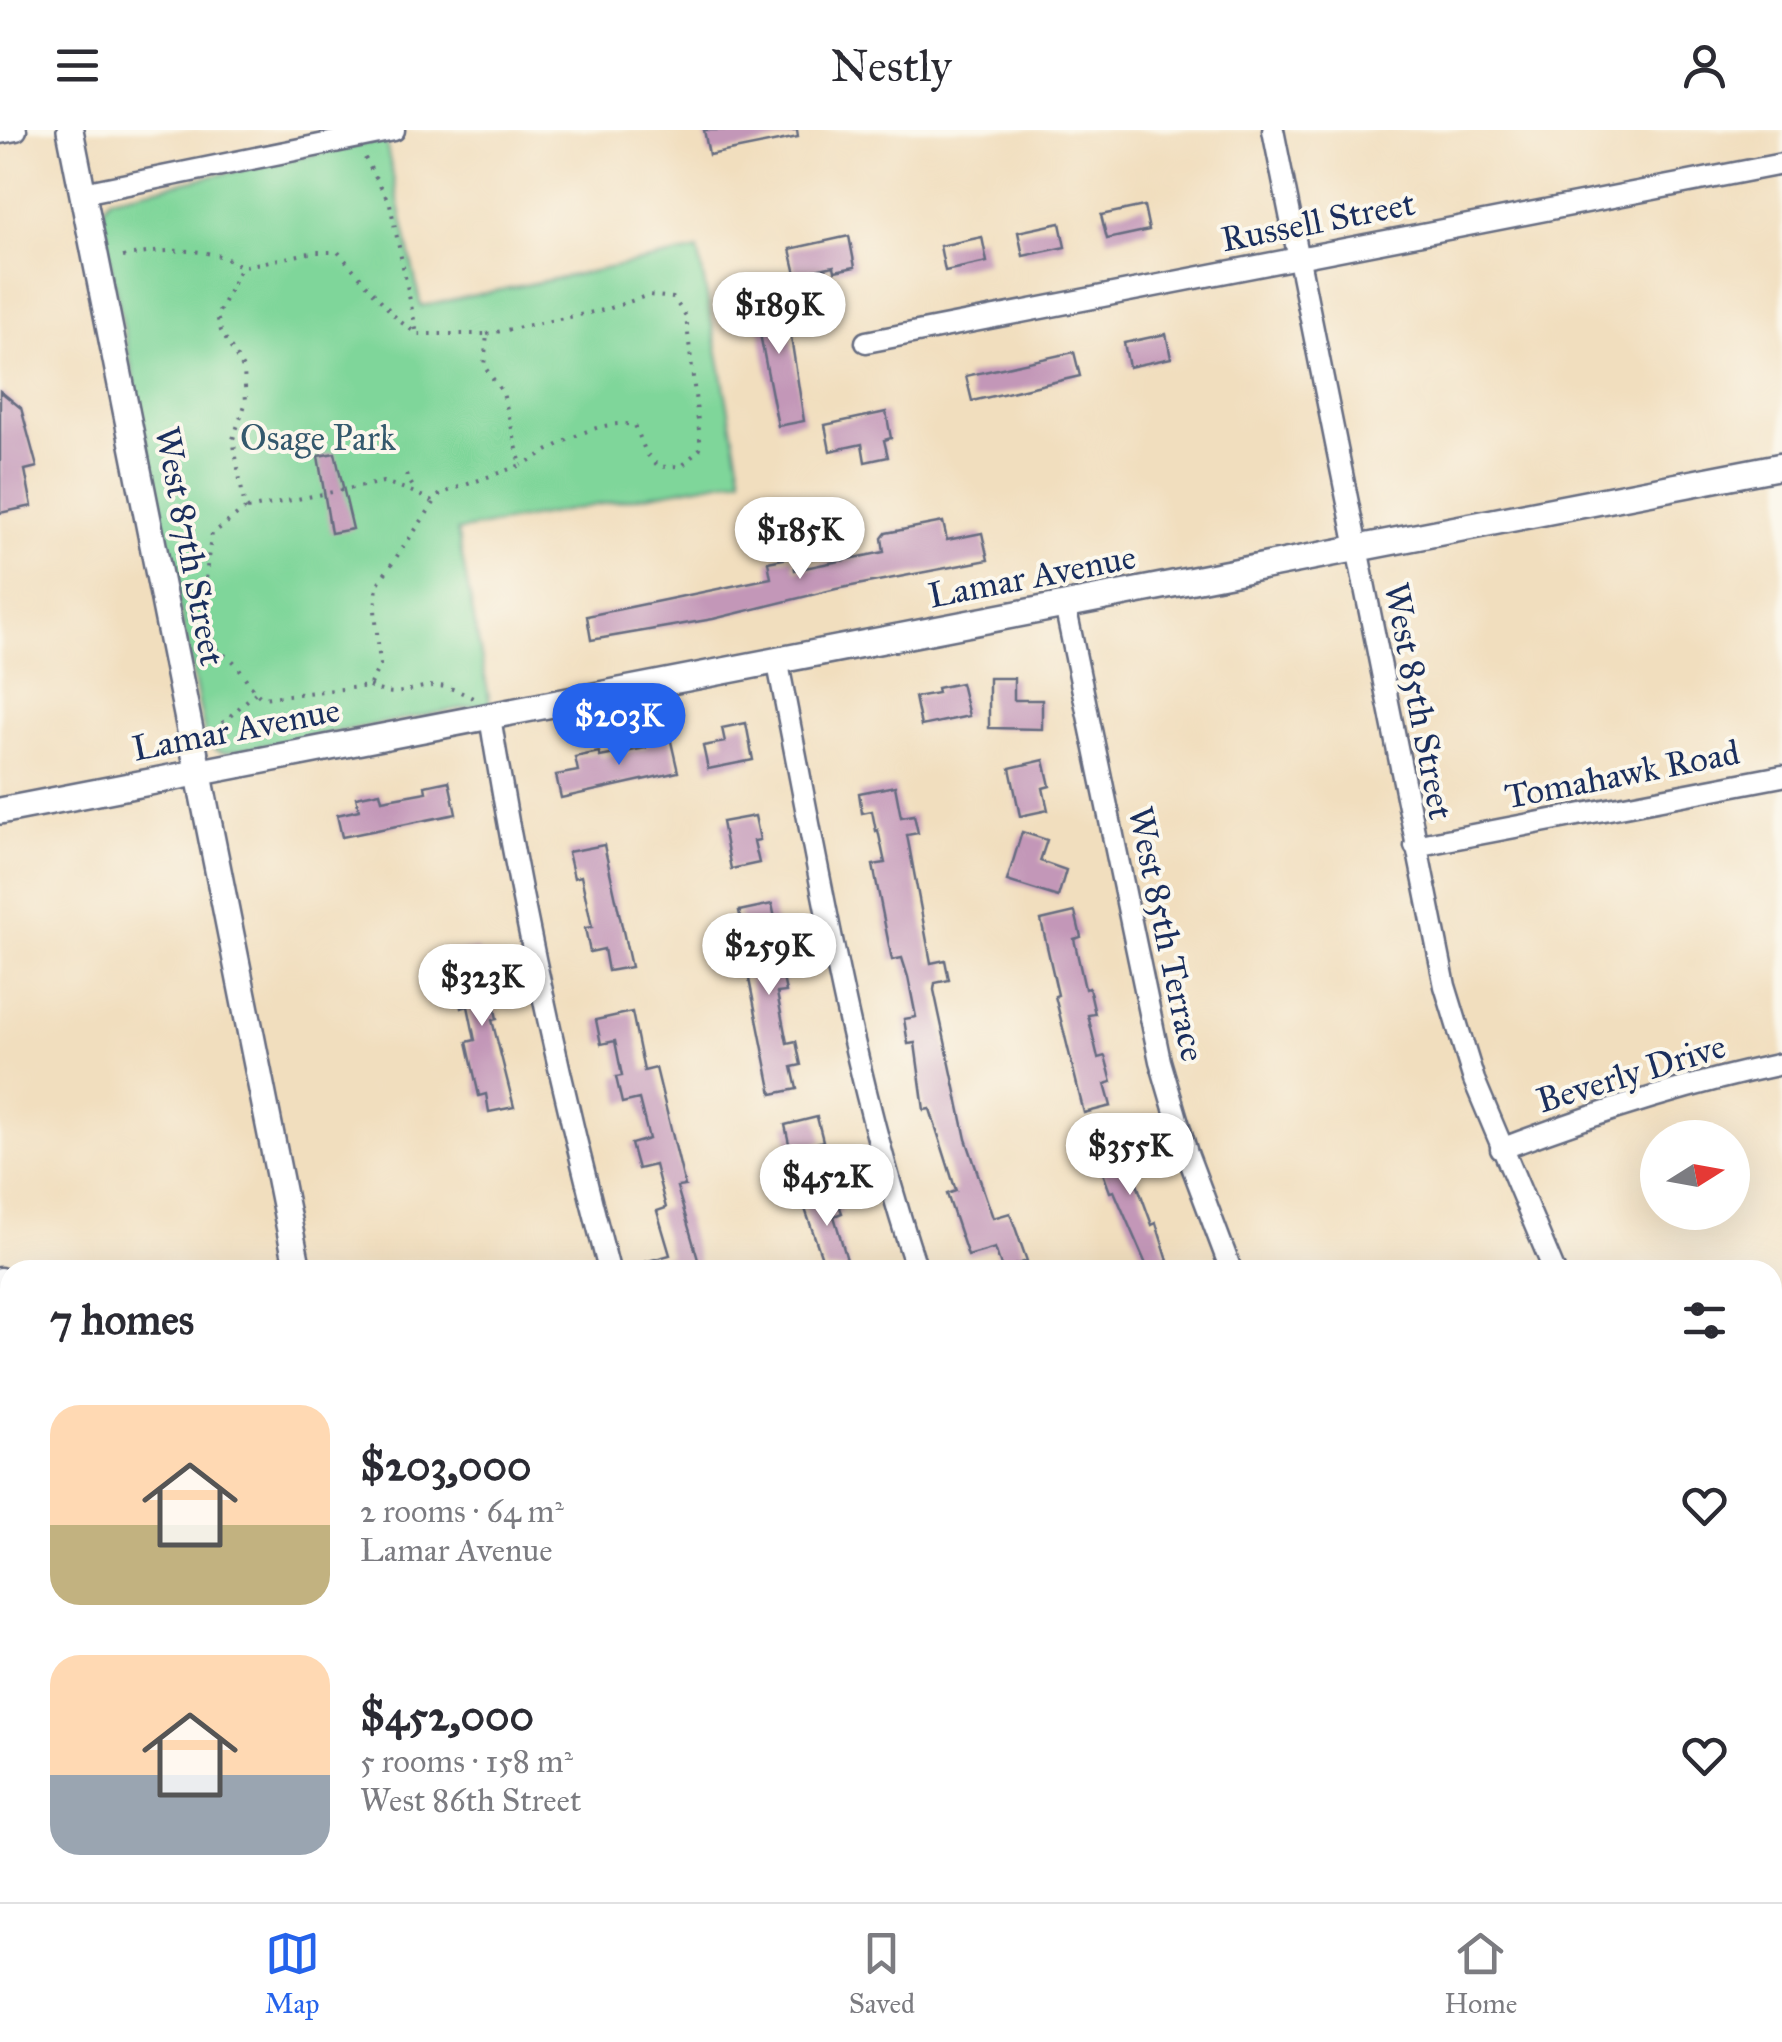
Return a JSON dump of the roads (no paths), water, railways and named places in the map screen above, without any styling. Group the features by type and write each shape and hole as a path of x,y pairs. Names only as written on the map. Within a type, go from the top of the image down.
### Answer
{"street":[{"path":"0,133 16,130"},
{"name":"West 87th Street","path":"70,130 296,1260"},
{"path":"83,194 394,130"},
{"name":"West 85th Street","path":"1273,130 1446,986 1474,1080 1550,1260"},
{"name":"Russell Street","path":"866,342 1782,164"},
{"name":"Lamar Avenue","path":"0,811 488,709 778,660 1782,466"},
{"name":"West 85th Terrace","path":"1066,605 1160,1061 1187,1153 1227,1260"},
{"path":"778,660 860,1070 914,1260"},
{"path":"488,709 557,1056 607,1260"},
{"name":"Tomahawk Road","path":"1415,846 1782,776"},
{"name":"Beverly Drive","path":"1501,1150 1585,1117 1684,1086 1782,1064"}],"park label":[{"name":"Osage Park","path":"318,438"}]}
